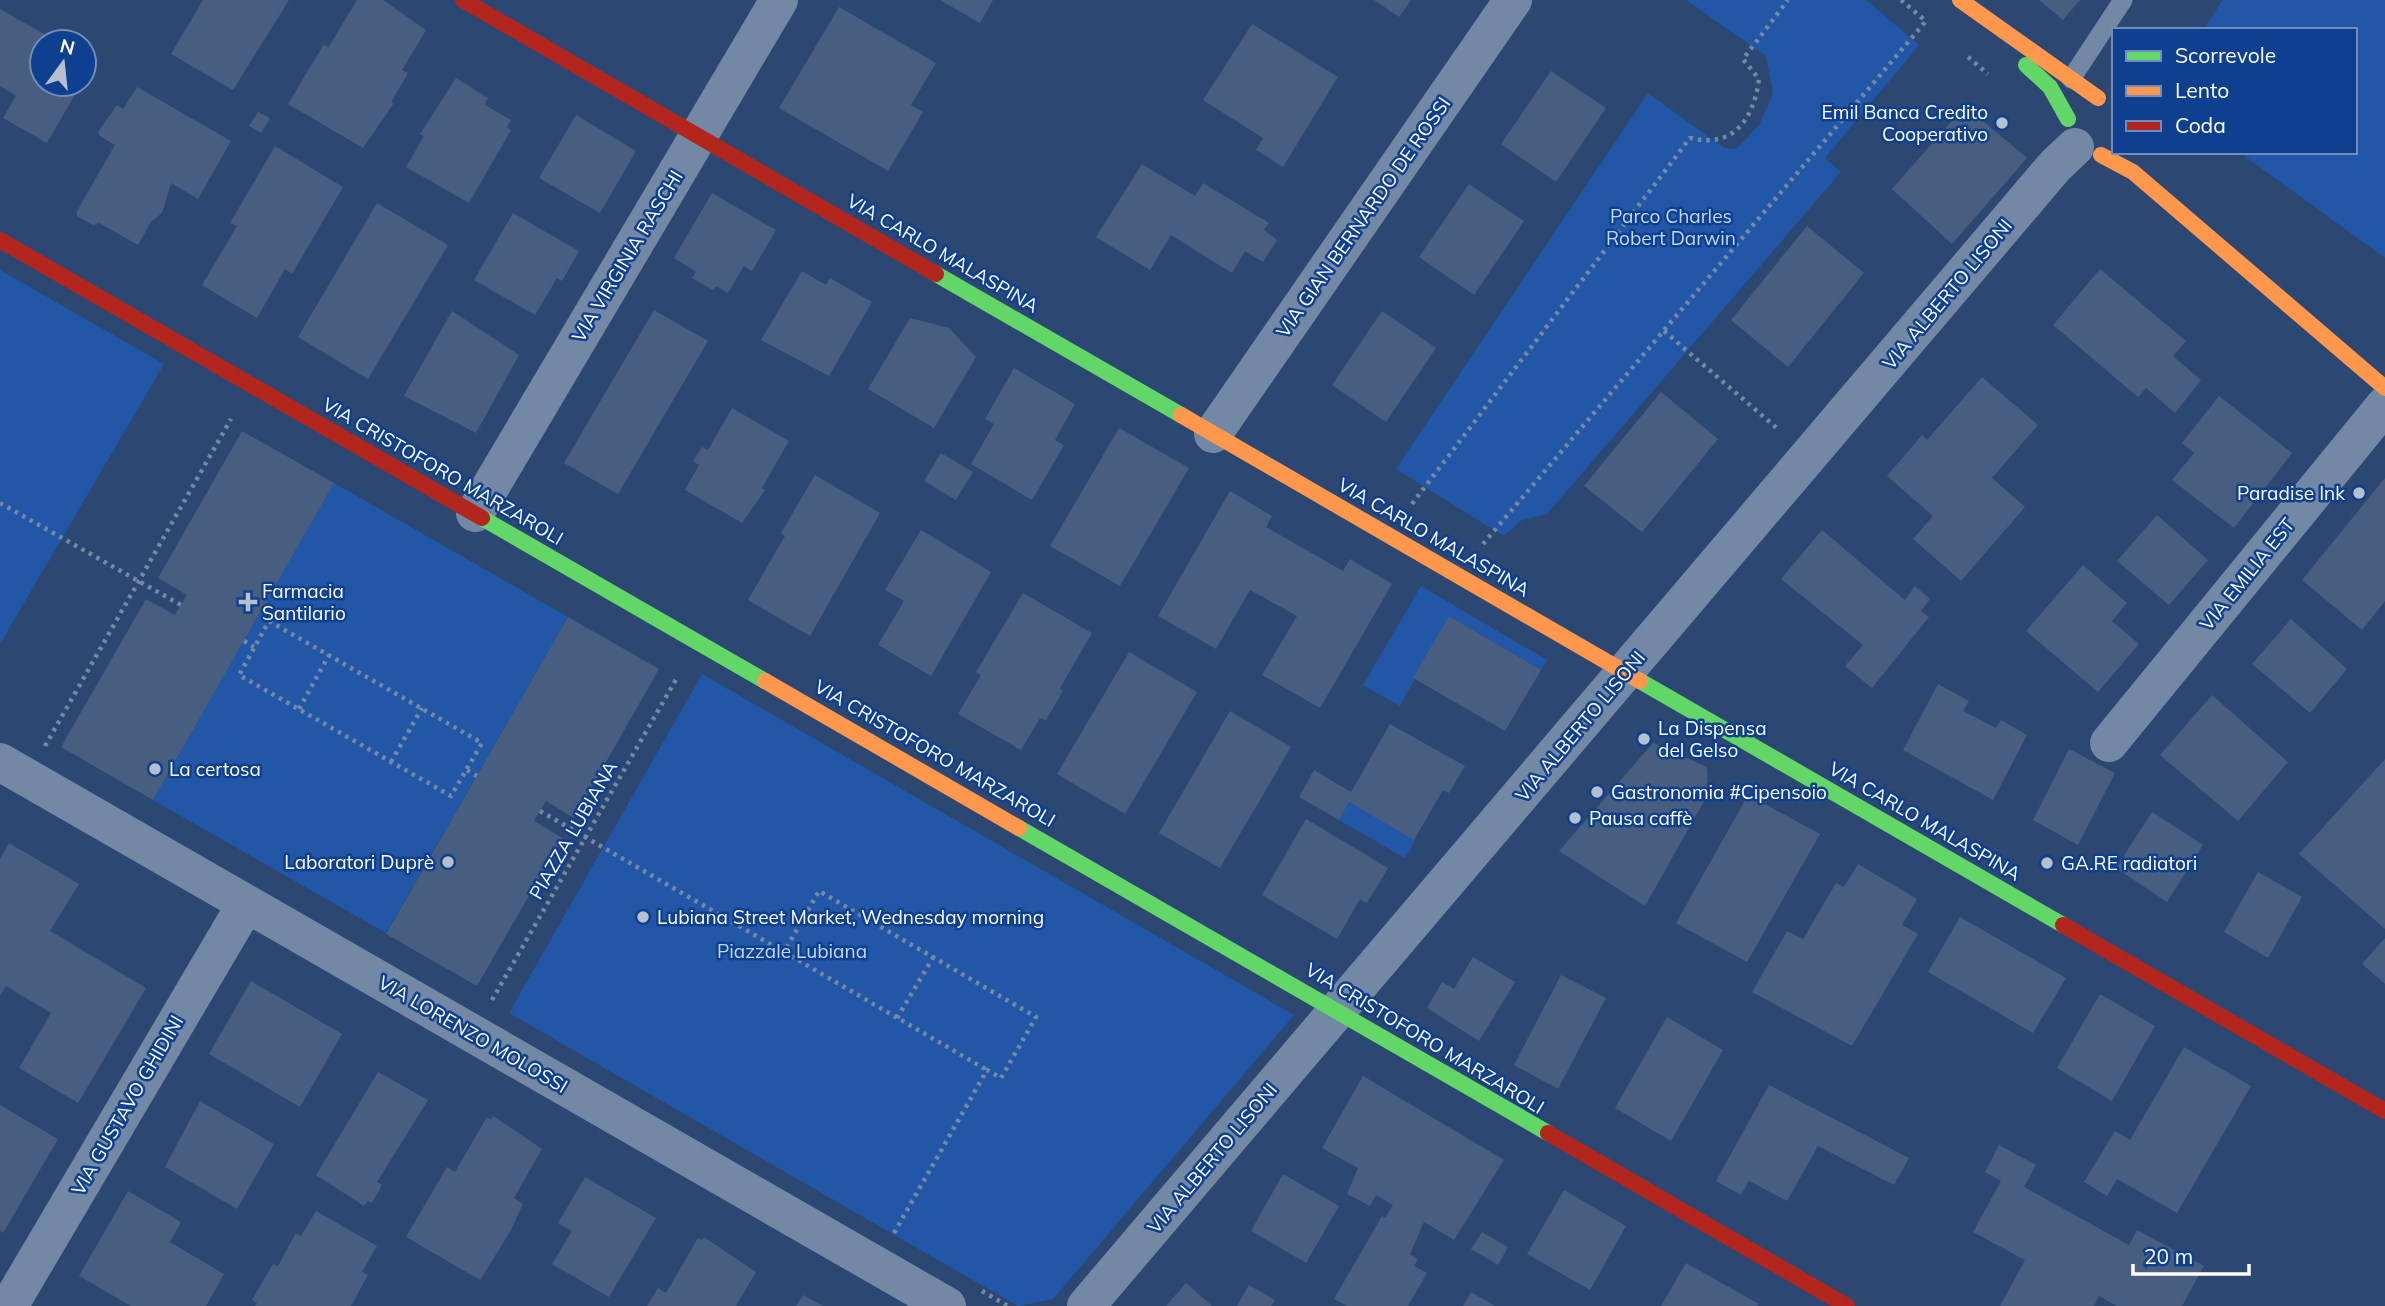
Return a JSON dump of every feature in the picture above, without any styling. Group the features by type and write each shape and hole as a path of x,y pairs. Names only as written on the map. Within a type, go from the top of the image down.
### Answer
{"street":[{"name":"VIA CARLO MALASPINA","path":"463,0 2385,1111"},
{"name":"VIA VIRGINIA RASCHI","path":"475,513 779,0"},
{"name":"VIA GIAN BERNARDO DE ROSSI","path":"1213,434 1513,0"},
{"path":"1960,0 2098,98 2112,103"},
{"path":"1960,0 2050,87 2089,142 2133,172 2385,388"},
{"path":"2089,142 2080,103 2098,98"},
{"name":"VIA ALBERTO LISONI","path":"1086,1306 2055,166 2089,142"},
{"name":"VIA CRISTOFORO MARZAROLI","path":"0,240 1847,1306"},
{"name":"VIA EMILIA EST","path":"2109,743 2385,405"},
{"name":"VIA LORENZO MOLOSSI","path":"0,762 947,1306"},
{"name":"VIA GUSTAVO GHIDINI","path":"13,1300 246,904"}],"lane":[{"path":"2071,79 2123,0"}],"path":[{"path":"1389,534 1690,138 1705,142 1725,138 1742,125 1756,105 1759,79 1743,59 1788,0"},
{"path":"1457,574 1926,21"},
{"path":"1664,331 1809,456"},
{"path":"44,749 251,385"},
{"path":"0,503 181,605"},
{"path":"269,621 482,743 451,796 239,674 254,647 269,621"},
{"path":"244,641 254,647"},
{"name":"PIAZZA LUBIANA","path":"473,1034 698,641"},
{"path":"299,709 329,655"},
{"path":"391,762 422,708"},
{"path":"467,769 477,776"},
{"path":"540,811 1001,1078 1036,1017 819,891 784,952"},
{"path":"897,1018 934,957"},
{"path":"875,1265 987,1070"}],"green space":[{"name":"Parco Charles Robert Darwin","path":"1686,0 1866,0 1919,45 1825,158 1841,172 1547,514 1522,520 1504,536 1396,469 1648,93 1724,148 1736,149 1759,125 1773,94 1766,56"},
{"path":"2223,0 2385,0 2385,258 2242,154 2357,154 2357,28 2204,28"},
{"path":"0,270 164,364 0,644"},
{"path":"334,483 568,617 386,933 153,800"},
{"path":"1421,586 1547,660 1541,670 1449,616 1400,706 1363,685"},
{"name":"Piazzale Lubiana","path":"702,674 1294,1015 1053,1299 1018,1306 509,1013"},
{"path":"1349,802 1415,840 1405,858 1339,820"}],"building":[{"path":"203,0 289,0 233,90 171,54"},
{"path":"357,0 383,0 426,30 402,70 408,73 391,102 394,103 363,148 288,104 324,44 328,48"},
{"path":"940,0 993,0 980,23"},
{"path":"1374,0 1411,0 1399,17"},
{"path":"2039,0 2080,0 2063,20"},
{"path":"839,7 936,63 911,105 923,112 888,171 779,108"},
{"path":"0,9 33,28 28,28 28,98 73,98 47,143 3,118 16,96 0,86"},
{"path":"1252,24 1338,77 1283,167 1256,150 1263,138 1203,100"},
{"path":"1551,71 1606,108 1556,182 1501,144"},
{"path":"456,78 488,98 485,105 511,120 507,127 511,130 469,203 406,167 424,136 420,134"},
{"path":"137,87 231,141 198,199 171,183 162,213 151,222 138,245 99,223 93,225 77,216 77,211 115,145 98,132 117,105 123,109"},
{"path":"1965,106 2027,158 1952,244 1892,189"},
{"path":"258,112 270,118 261,133 249,126"},
{"path":"576,115 636,151 600,213 539,178"},
{"path":"275,146 343,187 292,274 285,269 257,318 202,285 237,226 230,223"},
{"path":"1142,164 1195,196 1203,183 1269,223 1264,230 1277,240 1263,262 1245,251 1232,273 1171,235 1150,270 1096,237"},
{"path":"1469,184 1524,221 1474,295 1419,257"},
{"path":"712,193 776,230 752,271 744,266 728,293 716,286 713,290 692,278 696,272 674,258"},
{"path":"377,203 448,245 368,379 298,337"},
{"path":"513,213 579,251 562,281 557,278 535,315 474,280"},
{"path":"1807,226 1864,273 1788,367 1731,320"},
{"path":"2100,269 2186,341 2173,356 2201,380 2175,413 2146,388 2138,397 2053,325"},
{"path":"802,271 826,285 830,278 872,302 829,376 761,340"},
{"path":"654,310 708,341 618,494 564,463"},
{"path":"452,311 519,355 476,433 404,396"},
{"path":"1382,311 1436,348 1386,422 1332,385"},
{"path":"910,318 949,328 976,357 934,428 868,389"},
{"path":"1014,368 1075,404 1055,440 1064,445 1032,500 971,464 994,424 985,419"},
{"path":"1982,377 2038,425 1992,478 2025,507 1961,581 1913,539 1933,516 1887,476 1922,435 1927,440"},
{"path":"1661,392 1718,439 1642,532 1584,486"},
{"path":"2219,396 2292,453 2234,528 2172,480 2194,453 2182,443"},
{"path":"732,408 789,441 762,488 765,490 742,523 685,490 699,465 693,461 702,447 708,450"},
{"path":"1119,428 1189,468 1120,586 1050,546"},
{"path":"242,431 334,483 153,800 61,747 146,599 175,615 187,595 158,578"},
{"path":"941,453 973,472 956,500 924,481"},
{"path":"815,475 880,513 810,636 748,600 785,536 781,533"},
{"path":"2385,478 2385,601 2362,630 2302,580"},
{"path":"1230,491 1272,516 1266,527 1343,571 1350,559 1392,584 1320,708 1262,675 1297,616 1250,590 1216,649 1158,616"},
{"path":"2157,515 2208,560 2169,605 2117,561"},
{"path":"921,530 991,572 931,676 878,645 904,601 885,590"},
{"path":"1822,530 1905,600 1915,586 1930,599 1921,611 1929,617 1872,688 1845,666 1863,645 1781,579"},
{"path":"2083,565 2127,603 2112,621 2139,644 2098,692 2026,631"},
{"path":"1023,593 1092,633 1060,688 1063,691 1046,720 1040,718 1021,750 958,714 981,675 976,672"},
{"path":"1449,616 1541,670 1505,731 1413,678"},
{"path":"568,617 659,669 574,818 546,801 534,821 562,838 477,986 386,934"},
{"path":"2291,619 2347,669 2310,713 2252,664"},
{"path":"1129,652 1197,692 1125,814 1057,774"},
{"path":"1938,684 1969,701 1963,711 1996,728 2001,720 2027,735 1993,800 1903,750"},
{"path":"2212,695 2288,762 2238,821 2160,755"},
{"path":"1230,711 1291,747 1220,868 1159,833"},
{"path":"1390,724 1465,766 1449,793 1443,790 1414,840 1349,802 1339,820 1299,797 1314,770 1351,792"},
{"path":"1653,743 1707,767 1708,794 1645,906 1559,851"},
{"path":"2069,749 2115,773 2078,845 2033,820"},
{"path":"2385,759 2385,929 2299,854"},
{"path":"1748,795 1820,834 1747,962 1676,923"},
{"path":"2152,812 2203,845 2167,902 2116,868"},
{"path":"1306,819 1388,868 1367,903 1360,899 1337,939 1262,895"},
{"path":"9,843 79,884 50,931 146,988 78,1103 19,1068 51,1013 6,986 0,996 0,859"},
{"path":"1858,864 1917,899 1902,925 1918,934 1852,1046 1752,992 1787,931 1803,939 1836,883 1844,887"},
{"path":"2258,872 2302,897 2268,958 2224,932"},
{"path":"1960,917 2066,978 2033,1033 1928,972"},
{"path":"2385,938 2385,984 2362,964"},
{"path":"1473,957 1515,982 1479,1041 1427,1008 1442,982 1454,989"},
{"path":"1561,975 1606,998 1558,1089 1514,1065"},
{"path":"251,981 342,1034 300,1107 209,1054"},
{"path":"2100,994 2155,1026 2112,1101 2057,1068"},
{"path":"1667,1017 1723,1050 1671,1141 1615,1108"},
{"path":"2184,1047 2251,1086 2177,1213 2117,1179 2107,1196 2084,1182 2115,1131 2130,1140"},
{"path":"378,1072 428,1100 377,1182 382,1185 372,1203 368,1201 364,1206 316,1175"},
{"path":"1363,1076 1504,1160 1454,1240 1424,1222 1410,1254 1418,1259 1414,1266 1427,1273 1408,1306 1347,1306 1334,1299 1382,1216 1385,1218 1393,1205 1376,1195 1370,1206 1347,1194 1358,1168 1322,1148"},
{"path":"1769,1085 1909,1158 1894,1185 1818,1146 1787,1201 1749,1181 1741,1195 1716,1181"},
{"path":"200,1101 274,1144 237,1209 165,1167"},
{"path":"0,1105 58,1139 3,1233 0,1231"},
{"path":"493,1116 542,1149 514,1198 523,1204 510,1232 480,1280 406,1237 447,1167 455,1172 487,1117 491,1120"},
{"path":"1999,1145 2036,1165 2024,1187 2129,1245 2137,1230 2204,1266 2182,1306 2117,1306 2099,1296 2094,1306 2000,1306 2025,1260 1973,1232 2001,1181 1985,1172"},
{"path":"1283,1174 1339,1206 1306,1263 1251,1231"},
{"path":"585,1177 656,1218 609,1297 552,1264 572,1231 558,1223"},
{"path":"1564,1190 1626,1226 1590,1290 1527,1254"},
{"path":"128,1191 181,1222 170,1242 224,1274 206,1306 131,1306 79,1276"},
{"path":"316,1211 377,1246 362,1272 368,1275 351,1306 255,1306 257,1303 252,1300 273,1264 278,1266 296,1233 301,1236"},
{"path":"1482,1232 1508,1247 1498,1265 1471,1249"},
{"path":"704,1237 756,1272 736,1306 647,1306 658,1288 666,1293 698,1238 702,1240"},
{"path":"1686,1263 1759,1304 1661,1306"},
{"path":"1186,1283 1212,1306 1166,1306"},
{"path":"1249,1285 1275,1300 1271,1306 1237,1306"},
{"path":"1471,1292 1495,1306 1463,1306"},
{"path":"803,1295 823,1306 796,1306"}],"traffic: fast":[{"path":"2026,65 2050,87 2068,119"},
{"path":"936,274 1181,415"},
{"path":"482,518 765,681"},
{"path":"1640,681 2063,925"},
{"path":"1019,828 1548,1133"}],"traffic: slow":[{"path":"1960,0 2098,98"},
{"path":"2101,155 2133,172 2385,388"},
{"path":"1181,415 1640,681"},
{"path":"765,681 1019,828"}],"traffic: jam":[{"path":"463,0 936,274"},
{"path":"0,240 482,518"},
{"path":"2063,925 2385,1111"},
{"path":"1548,1133 1847,1306"}],"place":[{"name":"Emil Banca Credito Cooperativo","path":"2002,123"},
{"name":"Paradise Ink","path":"2359,493"},
{"name":"Farmacia Santilario","path":"248,602"},
{"name":"La Dispensa del Gelso","path":"1644,739"},
{"name":"La certosa","path":"155,769"},
{"name":"Gastronomia #Cipensoio","path":"1597,792"},
{"name":"Pausa caffè","path":"1575,818"},
{"name":"Laboratori Duprè","path":"448,862"},
{"name":"GA.RE radiatori","path":"2047,863"},
{"name":"Lubiana Street Market, Wednesday morning","path":"643,917"}]}
